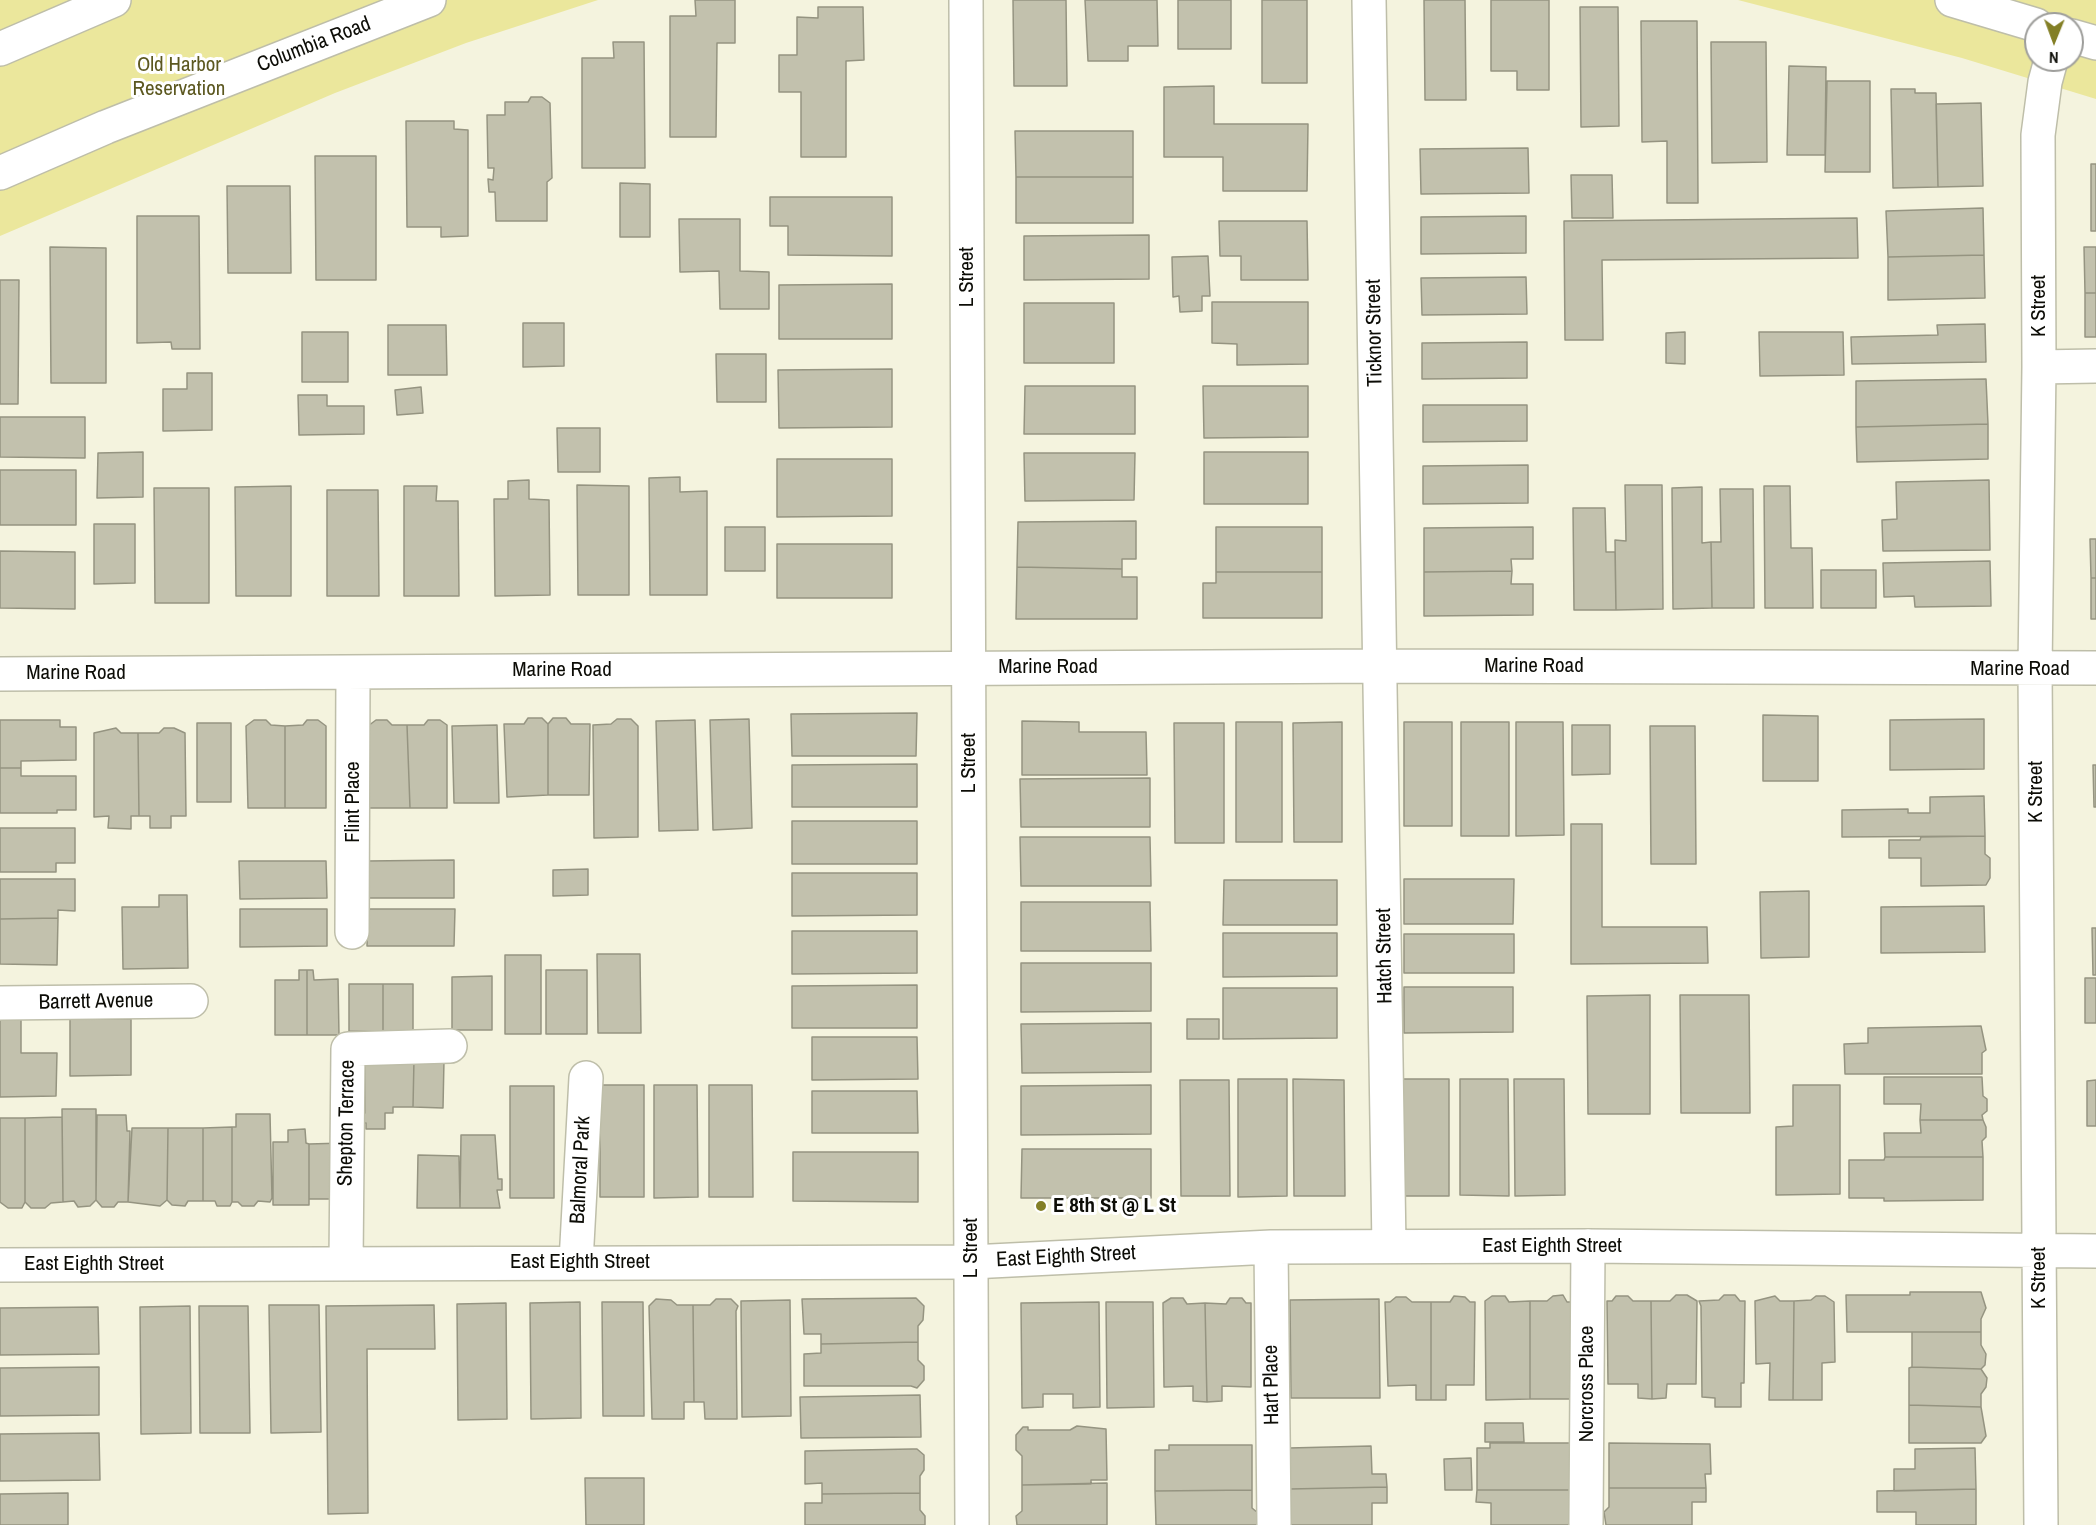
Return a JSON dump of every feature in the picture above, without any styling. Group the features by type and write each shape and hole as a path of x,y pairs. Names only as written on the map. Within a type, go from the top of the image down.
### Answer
{"street":[{"path":"0,49 114,0"},
{"name":"Columbia Road","path":"0,173 117,122 429,0"},
{"name":"L Street","path":"966,0 972,1525"},
{"name":"Ticknor Street","path":"1369,0 1382,666"},
{"path":"1952,0 2024,21"},
{"name":"K Street","path":"2041,1525 2035,669 2039,367 2038,135 2048,72"},
{"path":"2039,367 2096,366"},
{"name":"Marine Road","path":"0,674 1382,666 2096,668"},
{"name":"Hatch Street","path":"1382,666 1389,1246"},
{"name":"Flint Place","path":"352,932 353,672"},
{"name":"Barrett Avenue","path":"0,1003 191,1001"},
{"name":"Shepton Terrace","path":"346,1263 348,1049 450,1046"},
{"name":"Balmoral Park","path":"576,1262 586,1078"},
{"name":"East Eighth Street","path":"0,1265 971,1262 1271,1247 1389,1246 2096,1251"},
{"name":"Norcross Place","path":"1586,1523 1588,1246"},
{"name":"Hart Place","path":"1271,1247 1274,1523"}],"green space":[{"name":"Old Harbor Reservation","path":"0,0 598,0 466,43 335,93 0,236"},
{"path":"1738,0 2096,0 2096,99 1962,58"}],"building":[{"path":"695,0 735,0 735,43 717,43 716,137 670,137 670,16 696,16"},
{"path":"1013,0 1066,0 1067,86 1014,86"},
{"path":"1085,0 1157,0 1158,46 1128,46 1128,61 1088,61"},
{"path":"1178,0 1231,0 1231,49 1178,49"},
{"path":"1262,0 1307,0 1307,83 1262,83"},
{"path":"1424,0 1465,0 1466,100 1425,100"},
{"path":"1491,0 1549,0 1549,90 1517,90 1517,71 1491,71"},
{"path":"818,7 863,7 864,60 846,61 846,157 801,157 801,92 779,92 779,55 797,55 797,17 818,18"},
{"path":"1580,7 1618,7 1619,126 1581,127"},
{"path":"1641,21 1697,21 1698,203 1667,203 1667,141 1642,142"},
{"path":"613,42 644,42 645,168 582,168 582,58 614,58"},
{"path":"1711,42 1766,42 1767,162 1712,163"},
{"path":"1789,66 1826,67 1825,155 1787,155"},
{"path":"1827,81 1870,81 1870,172 1825,172"},
{"path":"1214,86 1214,124 1308,124 1307,191 1223,191 1223,157 1164,157 1164,87"},
{"path":"1891,89 1915,89 1915,93 1936,93 1938,187 1893,188"},
{"path":"531,97 542,97 550,103 552,178 547,182 547,221 496,221 495,192 489,192 488,179 493,180 494,168 488,168 487,115 505,115 505,102 528,102"},
{"path":"1981,103 1983,186 1938,187 1936,104"},
{"path":"406,121 454,121 454,129 468,130 468,236 441,237 441,227 407,227"},
{"path":"1015,131 1133,131 1133,177 1016,177"},
{"path":"1528,148 1529,193 1421,194 1420,149"},
{"path":"315,156 376,156 376,280 316,280"},
{"path":"2091,164 2096,164 2096,231 2091,231"},
{"path":"1571,175 1612,175 1613,218 1572,218"},
{"path":"1016,177 1133,177 1133,223 1016,223"},
{"path":"620,183 650,184 650,237 620,237"},
{"path":"227,186 290,186 291,273 228,273"},
{"path":"770,197 892,197 892,256 788,255 788,226 770,226"},
{"path":"1983,208 1984,255 1888,257 1886,211"},
{"path":"137,216 199,216 200,349 172,349 171,342 137,343"},
{"path":"1526,216 1526,253 1421,254 1421,217"},
{"path":"1857,218 1858,258 1602,260 1603,340 1565,340 1564,221"},
{"path":"679,219 740,219 740,271 769,272 769,309 720,309 719,271 680,272"},
{"path":"1219,221 1307,221 1308,280 1241,280 1241,256 1220,256"},
{"path":"1149,235 1149,279 1024,280 1024,236"},
{"path":"50,247 106,248 106,383 51,383"},
{"path":"2084,247 2096,247 2096,293 2085,293"},
{"path":"1984,255 1985,298 1888,300 1888,257"},
{"path":"1208,256 1210,296 1202,296 1202,311 1180,312 1179,296 1173,297 1172,257"},
{"path":"1526,277 1527,314 1422,315 1421,278"},
{"path":"0,280 19,280 18,404 0,404"},
{"path":"892,284 892,339 779,339 779,285"},
{"path":"2085,293 2096,293 2096,337 2085,337"},
{"path":"1212,302 1308,302 1308,364 1237,365 1237,344 1212,343"},
{"path":"1024,303 1114,303 1114,363 1024,363"},
{"path":"523,323 564,323 564,366 523,367"},
{"path":"1985,324 1986,362 1852,364 1851,337 1938,335 1937,325"},
{"path":"388,325 446,325 447,375 388,375"},
{"path":"302,332 348,332 348,382 302,382"},
{"path":"1685,332 1685,364 1666,363 1666,333"},
{"path":"1759,332 1843,332 1844,375 1760,376"},
{"path":"1527,342 1527,378 1422,379 1422,343"},
{"path":"716,354 766,354 766,402 717,402"},
{"path":"892,369 892,427 779,428 778,370"},
{"path":"187,373 212,373 212,430 163,431 163,389 187,389"},
{"path":"1986,379 1988,424 1856,427 1856,381"},
{"path":"1025,386 1135,386 1135,434 1024,434"},
{"path":"1203,386 1308,386 1308,437 1204,438"},
{"path":"421,387 423,413 397,415 395,390"},
{"path":"298,395 327,395 327,406 364,406 364,434 299,435"},
{"path":"1423,405 1527,405 1527,441 1423,442"},
{"path":"0,417 85,417 85,458 0,457"},
{"path":"1988,424 1988,459 1857,462 1856,427"},
{"path":"557,428 600,428 600,472 558,472"},
{"path":"143,452 143,497 97,498 98,453"},
{"path":"1204,452 1308,452 1308,504 1204,504"},
{"path":"1024,453 1135,453 1134,500 1025,501"},
{"path":"777,459 892,459 892,516 777,517"},
{"path":"1528,465 1528,503 1423,504 1423,466"},
{"path":"0,470 76,470 76,525 0,525"},
{"path":"680,477 680,492 707,491 707,595 650,595 649,478"},
{"path":"529,480 529,499 549,500 550,595 495,596 494,499 508,499 508,481"},
{"path":"1989,480 1990,550 1883,551 1882,520 1897,519 1896,482"},
{"path":"577,485 629,486 629,595 578,595"},
{"path":"1625,485 1662,485 1663,609 1616,610 1615,540 1626,541"},
{"path":"291,486 291,596 236,596 235,487"},
{"path":"404,486 437,486 436,501 458,501 459,596 404,596"},
{"path":"1764,486 1790,486 1791,548 1812,548 1813,608 1765,608"},
{"path":"1702,487 1702,543 1711,542 1712,608 1673,609 1672,488"},
{"path":"154,488 209,488 209,603 155,603"},
{"path":"1720,489 1753,489 1754,608 1712,608 1711,542 1721,542"},
{"path":"327,490 378,490 379,596 327,596"},
{"path":"1573,508 1605,508 1606,552 1615,552 1616,610 1574,610"},
{"path":"1136,521 1136,559 1122,559 1122,569 1017,567 1018,522"},
{"path":"94,524 135,524 135,583 94,584"},
{"path":"725,527 765,527 765,571 725,571"},
{"path":"1216,527 1322,527 1322,572 1216,572"},
{"path":"1533,527 1533,559 1511,559 1512,571 1424,572 1424,528"},
{"path":"2090,539 2096,539 2096,578 2091,578"},
{"path":"777,544 892,544 892,598 777,598"},
{"path":"0,551 75,552 75,609 0,608"},
{"path":"1990,561 1991,606 1915,607 1914,596 1884,597 1883,563"},
{"path":"1017,567 1122,569 1122,577 1137,577 1137,619 1016,619"},
{"path":"1821,570 1876,570 1876,608 1821,608"},
{"path":"1512,571 1511,584 1533,584 1533,615 1424,616 1424,572"},
{"path":"1216,572 1322,572 1322,618 1203,618 1203,583 1216,583"},
{"path":"2091,578 2096,578 2096,619 2091,619"},
{"path":"917,713 916,756 792,756 791,714"},
{"path":"1763,715 1818,716 1818,781 1763,781"},
{"path":"528,718 542,718 548,724 548,795 507,797 504,724 524,724"},
{"path":"553,718 566,718 571,724 590,724 589,795 548,795 548,724"},
{"path":"617,719 631,719 638,726 638,837 594,838 593,725 611,724"},
{"path":"749,719 752,828 713,830 710,720"},
{"path":"1984,719 1984,769 1890,770 1890,720"},
{"path":"0,720 60,720 60,727 76,727 76,760 21,761 21,768 0,768"},
{"path":"254,720 266,720 271,725 285,726 285,808 248,808 246,726"},
{"path":"307,720 318,720 326,726 326,808 285,808 285,726 303,725"},
{"path":"376,720 387,720 392,725 407,725 410,808 369,808 368,726"},
{"path":"428,720 440,720 447,725 447,808 410,808 407,725 424,725"},
{"path":"695,720 698,830 659,831 656,721"},
{"path":"1022,721 1079,722 1079,732 1146,732 1147,775 1022,775"},
{"path":"1236,722 1282,722 1282,842 1236,842"},
{"path":"1342,722 1342,842 1294,842 1293,723"},
{"path":"1404,722 1452,722 1452,826 1404,826"},
{"path":"1461,722 1509,722 1509,836 1461,836"},
{"path":"1516,722 1563,722 1564,835 1516,836"},
{"path":"197,723 231,723 231,802 197,802"},
{"path":"1174,723 1224,723 1224,843 1175,843"},
{"path":"497,725 499,803 454,803 452,726"},
{"path":"1572,725 1610,725 1610,774 1572,775"},
{"path":"1650,726 1695,726 1696,864 1651,864"},
{"path":"116,728 121,733 138,733 139,816 131,816 131,829 108,828 109,816 94,817 94,733"},
{"path":"164,728 174,728 185,733 186,816 171,816 171,828 150,828 150,816 139,816 138,733 159,733"},
{"path":"917,764 917,807 792,807 792,765"},
{"path":"2093,765 2096,765 2096,807 2094,807"},
{"path":"0,768 21,768 21,776 76,776 76,810 57,810 57,813 0,813"},
{"path":"1150,778 1150,827 1021,827 1020,779"},
{"path":"1984,796 1985,836 1842,837 1842,810 1908,809 1908,813 1930,813 1930,797"},
{"path":"792,821 917,821 917,864 792,864"},
{"path":"1571,824 1602,824 1602,927 1707,927 1708,963 1571,964"},
{"path":"0,828 75,828 75,863 56,863 56,872 0,872"},
{"path":"1985,836 1985,854 1990,858 1990,878 1986,885 1921,886 1921,858 1889,858 1889,840"},
{"path":"1020,837 1150,837 1151,886 1021,886"},
{"path":"454,860 454,898 367,898 367,861"},
{"path":"239,861 326,861 327,898 240,899"},
{"path":"588,869 588,895 553,896 553,870"},
{"path":"792,873 917,873 917,915 792,916"},
{"path":"0,879 75,879 75,911 58,910 58,918 0,919"},
{"path":"1404,879 1514,879 1513,924 1404,924"},
{"path":"1224,880 1337,880 1337,925 1223,925"},
{"path":"1809,891 1809,957 1761,958 1760,892"},
{"path":"159,895 187,895 188,968 123,969 122,907 159,907"},
{"path":"1021,902 1150,902 1151,951 1021,951"},
{"path":"1984,906 1985,952 1881,953 1881,907"},
{"path":"240,909 327,909 327,946 240,947"},
{"path":"368,909 455,909 454,946 367,946"},
{"path":"58,918 57,965 0,964 0,919"},
{"path":"2092,928 2096,928 2096,975 2093,975"},
{"path":"792,931 917,931 917,973 792,974"},
{"path":"1223,933 1337,933 1337,976 1223,977"},
{"path":"1404,934 1514,934 1514,973 1404,973"},
{"path":"597,954 640,954 641,1033 598,1033"},
{"path":"505,955 541,955 541,1034 505,1034"},
{"path":"1021,963 1151,963 1151,1011 1021,1012"},
{"path":"299,970 307,970 307,1035 275,1035 275,980 299,980"},
{"path":"307,970 313,970 314,980 338,979 339,1035 307,1035"},
{"path":"546,970 587,970 587,1034 546,1034"},
{"path":"492,976 492,1030 452,1030 452,977"},
{"path":"2085,978 2096,978 2096,1023 2085,1023"},
{"path":"349,984 383,984 383,1032 349,1031"},
{"path":"383,984 413,984 413,1032 383,1032"},
{"path":"917,985 917,1028 792,1028 792,986"},
{"path":"1404,987 1513,987 1513,1032 1404,1033"},
{"path":"1223,988 1337,988 1337,1038 1223,1039"},
{"path":"1650,995 1650,1114 1588,1114 1587,996"},
{"path":"1680,995 1749,995 1750,1113 1681,1113"},
{"path":"0,1019 21,1019 21,1053 57,1053 56,1096 0,1097"},
{"path":"70,1019 131,1019 131,1075 70,1076"},
{"path":"1187,1019 1219,1019 1219,1039 1187,1039"},
{"path":"1151,1023 1151,1072 1022,1073 1021,1024"},
{"path":"1981,1026 1986,1050 1982,1053 1982,1074 1845,1074 1844,1044 1868,1043 1868,1028"},
{"path":"812,1037 917,1037 918,1079 812,1080"},
{"path":"365,1059 414,1059 413,1107 393,1107 393,1113 385,1113 385,1129 366,1129 366,1123 360,1123 360,1113 365,1113"},
{"path":"414,1059 444,1060 443,1108 413,1107"},
{"path":"1884,1077 1982,1077 1987,1111 1982,1115 1983,1120 1920,1120 1921,1104 1884,1104"},
{"path":"1238,1079 1287,1079 1287,1196 1238,1197"},
{"path":"1293,1079 1344,1080 1345,1196 1294,1196"},
{"path":"1399,1079 1449,1079 1449,1196 1399,1196"},
{"path":"1460,1079 1508,1079 1509,1196 1460,1195"},
{"path":"1514,1079 1564,1079 1565,1195 1515,1196"},
{"path":"1180,1080 1229,1080 1230,1196 1181,1196"},
{"path":"2096,1080 2096,1126 2087,1126 2087,1081"},
{"path":"600,1085 644,1085 644,1197 600,1197"},
{"path":"654,1085 697,1085 698,1197 654,1198"},
{"path":"709,1085 752,1085 753,1197 709,1197"},
{"path":"1151,1085 1151,1134 1021,1135 1021,1086"},
{"path":"1793,1085 1840,1085 1840,1194 1776,1195 1776,1127 1793,1126"},
{"path":"510,1086 554,1086 554,1198 510,1198"},
{"path":"812,1091 917,1091 918,1133 812,1133"},
{"path":"62,1109 96,1109 96,1200 90,1206 78,1207 74,1201 63,1202"},
{"path":"236,1114 270,1114 272,1198 270,1202 258,1201 254,1206 242,1206 238,1202 232,1202 232,1127 236,1127"},
{"path":"97,1115 126,1115 127,1131 130,1131 128,1202 118,1202 114,1207 102,1207 96,1200"},
{"path":"62,1117 63,1202 51,1203 45,1208 31,1208 25,1202 25,1118"},
{"path":"0,1118 25,1118 25,1202 22,1208 8,1208 0,1202"},
{"path":"1920,1120 1983,1120 1986,1137 1982,1141 1983,1157 1885,1157 1884,1133 1921,1133"},
{"path":"232,1127 232,1202 230,1206 217,1206 215,1201 203,1201 203,1128"},
{"path":"132,1128 168,1128 167,1200 160,1206 128,1202"},
{"path":"168,1128 203,1128 203,1201 188,1201 185,1206 172,1205 167,1200"},
{"path":"305,1129 306,1143 309,1144 309,1205 273,1205 273,1142 288,1142 288,1130"},
{"path":"461,1135 495,1135 498,1179 502,1179 502,1190 497,1190 500,1208 460,1208"},
{"path":"344,1143 344,1199 309,1199 309,1144"},
{"path":"1022,1149 1151,1149 1151,1198 1021,1198"},
{"path":"793,1152 918,1152 918,1202 793,1201"},
{"path":"418,1155 459,1156 460,1208 417,1208"},
{"path":"1885,1157 1983,1157 1983,1200 1884,1201 1884,1198 1849,1198 1849,1160 1884,1160"},
{"path":"1910,1292 1981,1292 1986,1308 1981,1319 1981,1332 1847,1332 1846,1295 1910,1295"},
{"path":"1563,1295 1567,1302 1573,1302 1573,1399 1530,1399 1530,1301 1547,1301 1553,1296"},
{"path":"1676,1295 1687,1295 1697,1301 1696,1384 1667,1384 1666,1398 1652,1399 1651,1301 1670,1301"},
{"path":"1724,1295 1735,1295 1740,1301 1745,1301 1744,1383 1741,1383 1741,1407 1715,1407 1715,1398 1702,1397 1701,1306 1699,1301 1719,1300"},
{"path":"1454,1296 1465,1297 1470,1302 1475,1302 1474,1385 1446,1385 1446,1400 1431,1400 1431,1302 1450,1302"},
{"path":"1492,1296 1505,1296 1509,1302 1530,1301 1530,1399 1486,1400 1485,1301"},
{"path":"1616,1296 1628,1296 1633,1301 1651,1301 1652,1399 1638,1398 1638,1384 1608,1384 1607,1301 1612,1301"},
{"path":"1775,1296 1780,1301 1794,1301 1793,1400 1769,1400 1770,1363 1756,1364 1755,1301"},
{"path":"1816,1296 1825,1296 1834,1302 1835,1362 1822,1363 1822,1400 1793,1400 1794,1301 1811,1300"},
{"path":"1396,1297 1406,1297 1412,1302 1431,1302 1431,1400 1416,1400 1416,1385 1388,1386 1385,1302 1390,1302"},
{"path":"916,1298 924,1306 923,1320 918,1326 918,1342 821,1344 821,1334 804,1334 802,1299"},
{"path":"1171,1298 1183,1298 1187,1304 1205,1303 1207,1402 1193,1401 1193,1386 1164,1387 1163,1303"},
{"path":"1230,1298 1242,1298 1246,1303 1251,1303 1251,1387 1222,1386 1222,1401 1207,1402 1205,1303 1226,1304"},
{"path":"656,1299 671,1300 677,1305 693,1305 694,1402 684,1402 684,1419 652,1419 649,1306"},
{"path":"716,1299 731,1299 738,1306 736,1311 737,1419 705,1419 704,1402 694,1402 693,1305 710,1305"},
{"path":"1379,1299 1380,1398 1291,1398 1290,1300"},
{"path":"790,1300 791,1416 742,1417 741,1301"},
{"path":"580,1302 581,1418 531,1419 530,1303"},
{"path":"602,1302 643,1302 644,1416 603,1416"},
{"path":"1099,1302 1100,1407 1073,1408 1073,1394 1043,1394 1043,1407 1022,1408 1021,1303"},
{"path":"1106,1302 1153,1302 1154,1407 1107,1408"},
{"path":"506,1303 507,1419 458,1420 457,1304"},
{"path":"269,1305 319,1305 321,1432 271,1433"},
{"path":"434,1305 435,1349 367,1349 368,1513 328,1514 326,1306"},
{"path":"190,1306 191,1433 141,1434 140,1307"},
{"path":"199,1306 248,1306 250,1433 200,1433"},
{"path":"98,1307 99,1354 0,1355 0,1308"},
{"path":"1912,1332 1981,1332 1981,1345 1986,1354 1985,1365 1981,1369 1912,1367"},
{"path":"918,1342 918,1360 924,1366 924,1380 917,1388 911,1386 804,1386 804,1354 821,1353 821,1344"},
{"path":"99,1367 99,1415 0,1416 0,1368"},
{"path":"1909,1368 1981,1369 1987,1378 1986,1387 1981,1394 1981,1407 1909,1405"},
{"path":"920,1395 921,1437 801,1438 800,1397"},
{"path":"1909,1405 1981,1407 1986,1436 1981,1443 1909,1443"},
{"path":"1485,1423 1523,1423 1524,1442 1485,1442"},
{"path":"1077,1426 1106,1429 1107,1480 1091,1480 1091,1484 1022,1485 1022,1456 1016,1450 1016,1435 1023,1427 1028,1427 1028,1430 1070,1430"},
{"path":"99,1433 100,1480 0,1481 0,1434"},
{"path":"1490,1443 1573,1443 1574,1490 1477,1490 1477,1448 1490,1448"},
{"path":"1609,1443 1710,1444 1711,1474 1705,1474 1706,1488 1609,1488"},
{"path":"1169,1445 1252,1445 1252,1490 1155,1491 1155,1450 1169,1450"},
{"path":"1371,1446 1372,1474 1386,1474 1387,1487 1290,1489 1289,1448"},
{"path":"1975,1448 1976,1489 1894,1491 1894,1469 1915,1469 1915,1449"},
{"path":"917,1449 924,1455 920,1493 822,1494 822,1483 805,1484 805,1451"},
{"path":"1471,1458 1472,1490 1445,1490 1444,1459"},
{"path":"585,1478 644,1478 644,1525 586,1525"},
{"path":"1107,1483 1107,1525 1017,1525 1016,1516 1022,1511 1022,1485"},
{"path":"1387,1487 1387,1503 1372,1503 1372,1525 1285,1525 1290,1489"},
{"path":"1609,1488 1706,1488 1706,1502 1692,1502 1692,1525 1606,1525 1604,1512 1609,1507"},
{"path":"1976,1489 1976,1525 1916,1525 1916,1512 1877,1512 1877,1491"},
{"path":"1252,1490 1252,1508 1258,1513 1257,1525 1156,1525 1155,1491"},
{"path":"1477,1490 1574,1490 1576,1525 1491,1525 1491,1503 1476,1502"},
{"path":"68,1493 68,1525 0,1525 0,1494"},
{"path":"920,1493 920,1510 925,1516 925,1525 805,1525 805,1503 822,1503 822,1494"}],"place":[{"name":"E 8th St @ L St","path":"1041,1206"}]}
